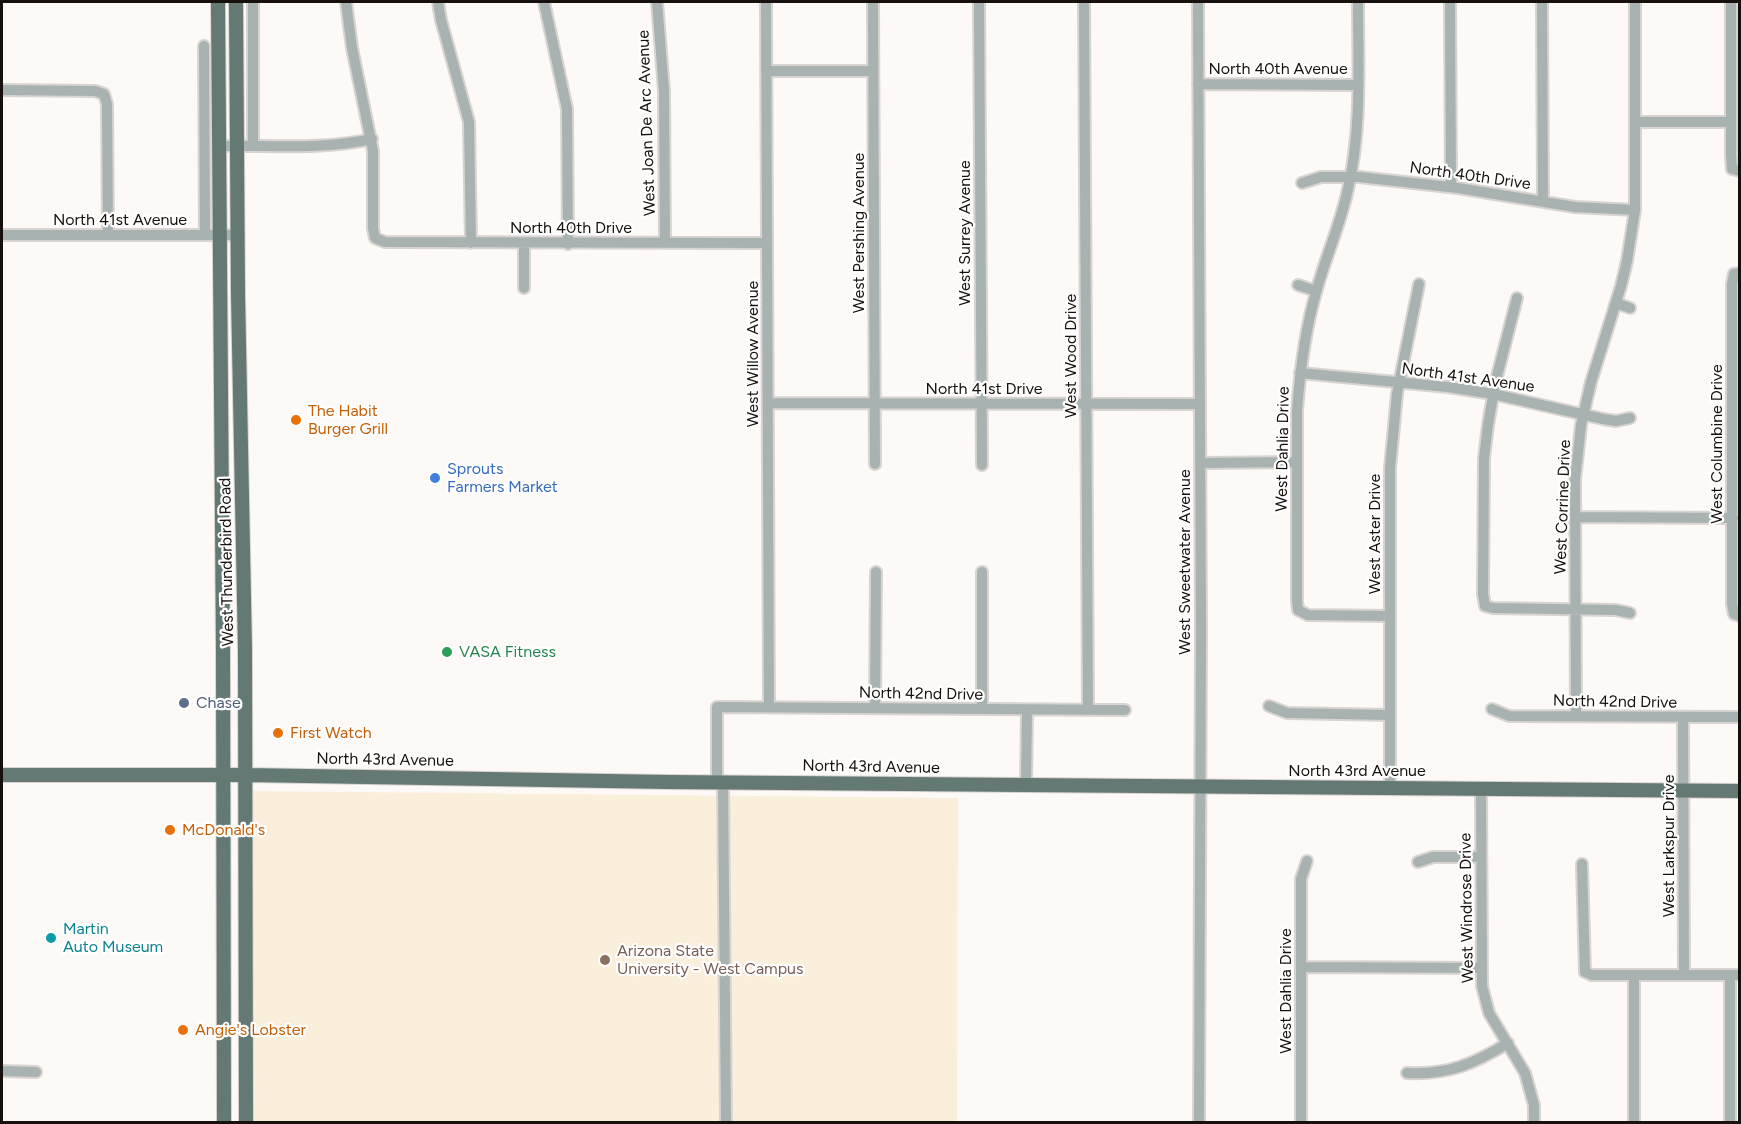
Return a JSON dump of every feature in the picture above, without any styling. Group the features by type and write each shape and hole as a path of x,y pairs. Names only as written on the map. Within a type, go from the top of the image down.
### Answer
{"main road":[{"name":"West Thunderbird Road","path":"218,2 218,146 212,235 224,774 224,1122"},
{"name":"West Thunderbird Road","path":"236,2 237,235 246,774 246,1122"},
{"name":"North 43rd Avenue","path":"2,774 246,774 720,782 1740,791"},
{"path":"224,1046 246,1046"}],"street":[{"path":"253,2 254,146"},
{"path":"218,146 334,145 372,139 352,48 346,2"},
{"path":"438,2 469,122 471,243"},
{"path":"544,2 567,109 568,244"},
{"name":"West Joan De Arc Avenue","path":"657,2 664,91 665,243"},
{"name":"West Willow Avenue","path":"766,2 769,707"},
{"name":"West Pershing Avenue","path":"873,2 875,464"},
{"name":"West Surrey Avenue","path":"979,2 982,465"},
{"name":"West Wood Drive","path":"1084,2 1088,710"},
{"name":"West Sweetwater Avenue","path":"1198,2 1199,1122"},
{"name":"West Dahlia Drive","path":"1358,2 1357,137 1351,177 1316,291 1300,373 1297,411 1298,610 1308,615 1390,616"},
{"path":"1450,2 1451,187"},
{"path":"1542,2 1543,201"},
{"name":"West Corrine Drive","path":"1576,716 1575,480 1583,414 1627,261 1635,210 1635,2"},
{"path":"1731,2 1731,122 1736,170"},
{"name":"West Thunderbird Road","path":"204,46 212,235"},
{"path":"204,67 218,57"},
{"path":"766,71 873,70"},
{"name":"North 40th Avenue","path":"1198,84 1358,85"},
{"path":"2,90 95,91 104,94 107,104 108,235"},
{"path":"1635,122 1731,122"},
{"name":"North 40th Drive","path":"372,139 374,151 372,228 375,238 385,242 767,243"},
{"name":"North 40th Drive","path":"1302,183 1321,177 1351,177 1451,187 1575,207 1635,210"},
{"name":"North 41st Avenue","path":"2,235 237,235"},
{"path":"524,243 524,288"},
{"name":"West Columbine Drive","path":"1737,273 1732,284 1733,518 1737,615"},
{"name":"West Aster Drive","path":"1390,787 1391,439 1419,284"},
{"path":"1298,285 1316,291"},
{"path":"1517,298 1493,394 1484,458 1483,594 1485,606 1616,610 1630,613"},
{"path":"1616,303 1630,308"},
{"name":"North 41st Avenue","path":"1300,373 1493,394 1616,421 1630,418"},
{"name":"North 41st Drive","path":"768,404 1200,404"},
{"path":"1200,463 1297,462"},
{"path":"1575,517 1733,518"},
{"path":"875,708 876,572"},
{"path":"982,572 982,709"},
{"path":"1269,706 1287,713 1390,715"},
{"name":"North 42nd Drive","path":"720,782 717,707 1125,710"},
{"name":"North 42nd Drive","path":"1492,709 1509,716 1740,717"},
{"path":"1026,785 1027,710"},
{"name":"West Larkspur Drive","path":"1683,717 1684,975"},
{"path":"720,782 726,906 726,1122"},
{"name":"West Windrose Drive","path":"1481,788 1480,968 1482,986 1489,1012 1525,1073 1534,1104 1534,1122"},
{"path":"1418,862 1433,857 1480,857"},
{"name":"West Dahlia Drive","path":"1301,1122 1301,879 1307,861"},
{"path":"1582,864 1585,972 1592,975 1735,975 1730,1122"},
{"path":"1301,968 1480,968"},
{"path":"1634,975 1634,1122"},
{"path":"1407,1073 1441,1072 1465,1066 1508,1043"},
{"path":"2,1071 36,1072"}],"shaded area":[{"name":"Arizona State University - West Campus","path":"251,791 958,798 957,1122 251,1122"}],"place":[{"name":"The Habit Burger Grill","path":"296,420"},
{"name":"Sprouts Farmers Market","path":"435,478"},
{"name":"VASA Fitness","path":"447,652"},
{"name":"Chase","path":"184,703"},
{"name":"First Watch","path":"278,733"},
{"name":"McDonald's","path":"170,830"},
{"name":"Martin Auto Museum","path":"51,938"},
{"name":"Arizona State University - West Campus","path":"605,960"},
{"name":"Angie's Lobster","path":"183,1030"}]}
